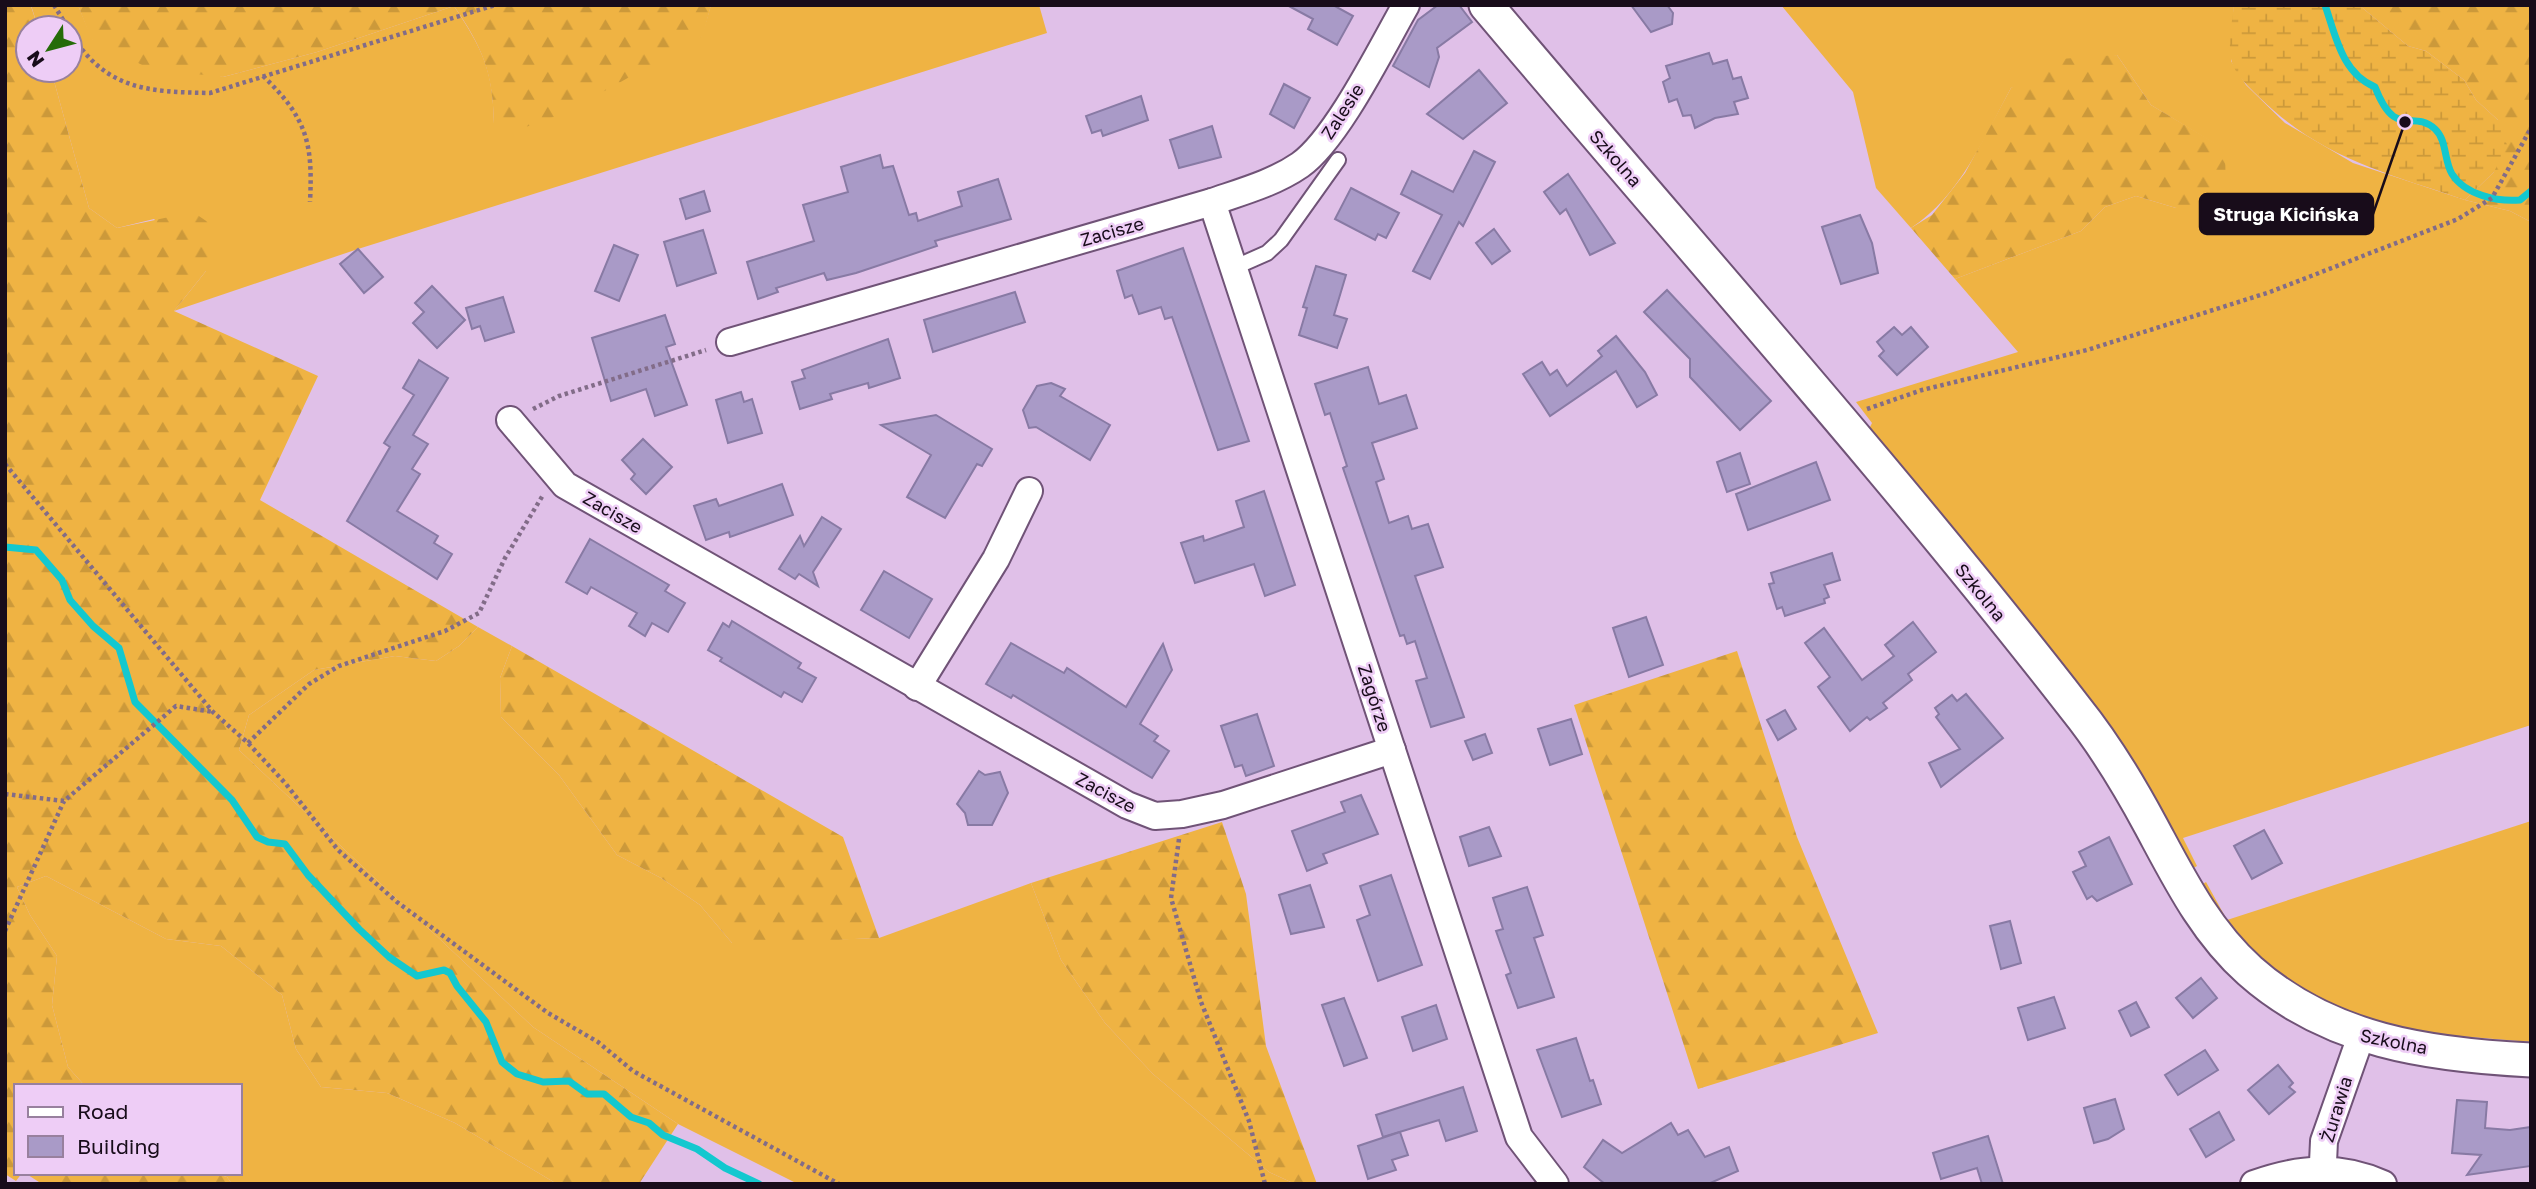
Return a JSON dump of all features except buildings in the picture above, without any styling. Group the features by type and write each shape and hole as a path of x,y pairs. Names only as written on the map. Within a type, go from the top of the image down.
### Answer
{"street":[{"name":"Zalesie","path":"1212,202 1267,183 1301,164 1330,134 1406,5"},
{"name":"Szkolna","path":"1486,5 1845,426 2104,746 2194,906 2217,936 2249,970 2284,998 2320,1020 2361,1036 2480,1058 2531,1060"},
{"name":"Zagórze","path":"1212,202 1519,1137 1555,1184"},
{"name":"Zacisze","path":"730,342 1212,202"},
{"name":"Zacisze","path":"510,420 565,485 916,687 1127,805 1155,816 1182,814 1223,805 1392,750"},
{"path":"916,687 996,559 1028,491"},
{"name":"Żurawia","path":"2322,1176 2324,1141 2331,1115 2361,1036"},
{"path":"2254,1184 2276,1176 2359,1173 2383,1184"}],"lane":[{"path":"1233,268 1267,253 1281,240 1338,160"}],"path":[{"path":"84,53 118,81 163,92 210,93 495,5"},
{"path":"263,76 280,92 302,123 312,158 310,202"},
{"path":"1845,426 1863,411 1922,390 2087,350 2270,292 2458,219 2491,198 2531,128"},
{"path":"510,420 559,396 730,342"},
{"path":"5,464 213,712 248,743 286,784 338,849 397,902 548,1013 598,1042 633,1071 839,1184"},
{"path":"248,743 309,684 339,666 445,631 479,613 540,496 565,485"},
{"path":"5,931 64,801 176,706 213,712"},
{"path":"5,794 64,801"},
{"path":"1182,814 1171,898 1201,1002 1249,1121 1265,1184"}],"green space":[{"path":"5,5 31,6 34,14 14,14 14,84 55,84 89,208 117,228 193,212 215,227 206,271 174,311 318,376 260,500 478,627 459,646 436,661 395,656 314,670 249,715 239,750 533,1027 678,1124 639,1184 557,1184 455,1123 387,1093 321,1087 296,1049 282,995 221,946 166,939 46,876 17,887 30,915 57,956 52,1005 68,1067 83,1084 14,1084 14,1175 20,1175 16,1181 5,1174"},
{"path":"31,5 78,5 82,14 34,14"},
{"path":"78,5 711,5 703,36 565,113 523,128 494,125 489,76 479,48 454,6 317,52 223,77 150,69 91,39 84,14 81,14"},
{"path":"711,5 1039,5 1047,33 358,249 174,311 206,271 154,219 117,228 89,208 55,84 84,84 84,20 92,39 223,77 317,52 454,6 485,61 494,124 702,36"},
{"path":"1781,5 2234,5 2231,61 2246,85 2285,123 2353,163 2465,200 2510,211 2531,222 2531,725 2183,838 2197,866 2188,871 1867,433 1872,423 1856,402 2018,352 1955,279 2081,231 2105,207 2136,196 2176,208 2225,150 2151,105 2117,55 2011,88 1957,183 1928,215 1911,228 1876,188 1853,92"},
{"path":"2234,5 2359,5 2408,46 2426,51 2464,80 2476,100 2498,120 2507,145 2494,172 2465,200 2382,172 2331,150 2307,135 2283,119 2235,70 2230,46"},
{"path":"2359,5 2531,5 2531,222 2510,211 2465,200 2494,172 2498,120 2476,100 2464,80 2426,51 2408,46"},
{"path":"2117,55 2151,105 2225,149 2226,200 2176,208 2136,196 2105,207 2081,231 1955,279 1911,228 1932,215 1965,173 2011,88 2060,59"},
{"path":"478,627 512,646 500,678 501,717 559,775 617,855 661,878 700,905 732,943 879,938 1031,883 1061,960 1105,1023 1153,1074 1269,1172 1295,1184 798,1184 678,1124 533,1027 239,750 249,715 314,670 395,656 436,661 459,646"},
{"path":"512,646 843,837 879,938 732,943 700,905 661,878 617,855 559,775 501,717 500,678"},
{"path":"1737,651 1797,837 1878,1033 1698,1089 1574,705"},
{"path":"2531,821 2531,1042 2386,1030 2307,999 2227,932 2200,886 2206,882 2227,920"},
{"path":"1222,822 1246,894 1266,1046 1317,1184 1295,1184 1269,1172 1153,1074 1105,1023 1061,960 1031,883"},
{"path":"46,876 166,939 221,946 282,995 296,1049 321,1087 387,1093 455,1123 557,1184 232,1184 227,1177 220,1175 242,1175 242,1084 83,1084 68,1067 52,1005 57,956 30,915 17,887"},
{"path":"28,1175 220,1175 227,1177 232,1184 42,1184"}],"waterway":[{"path":"2325,5 2342,53 2355,73 2375,87 2390,113 2397,118 2427,123 2435,129 2442,139 2449,169 2458,181 2473,192 2502,200 2520,200 2531,191"},
{"path":"5,547 36,550 62,580 70,600 93,626 119,648 135,702 232,800 257,837 268,842 285,844 308,875 389,957 417,976 444,970 450,973 486,1022 502,1062 517,1074 543,1082 569,1081 587,1094 604,1094 631,1117 649,1123 663,1135 697,1149 725,1168 759,1184"}],"place":[{"name":"Struga Kicińska","path":"2405,122"}]}
